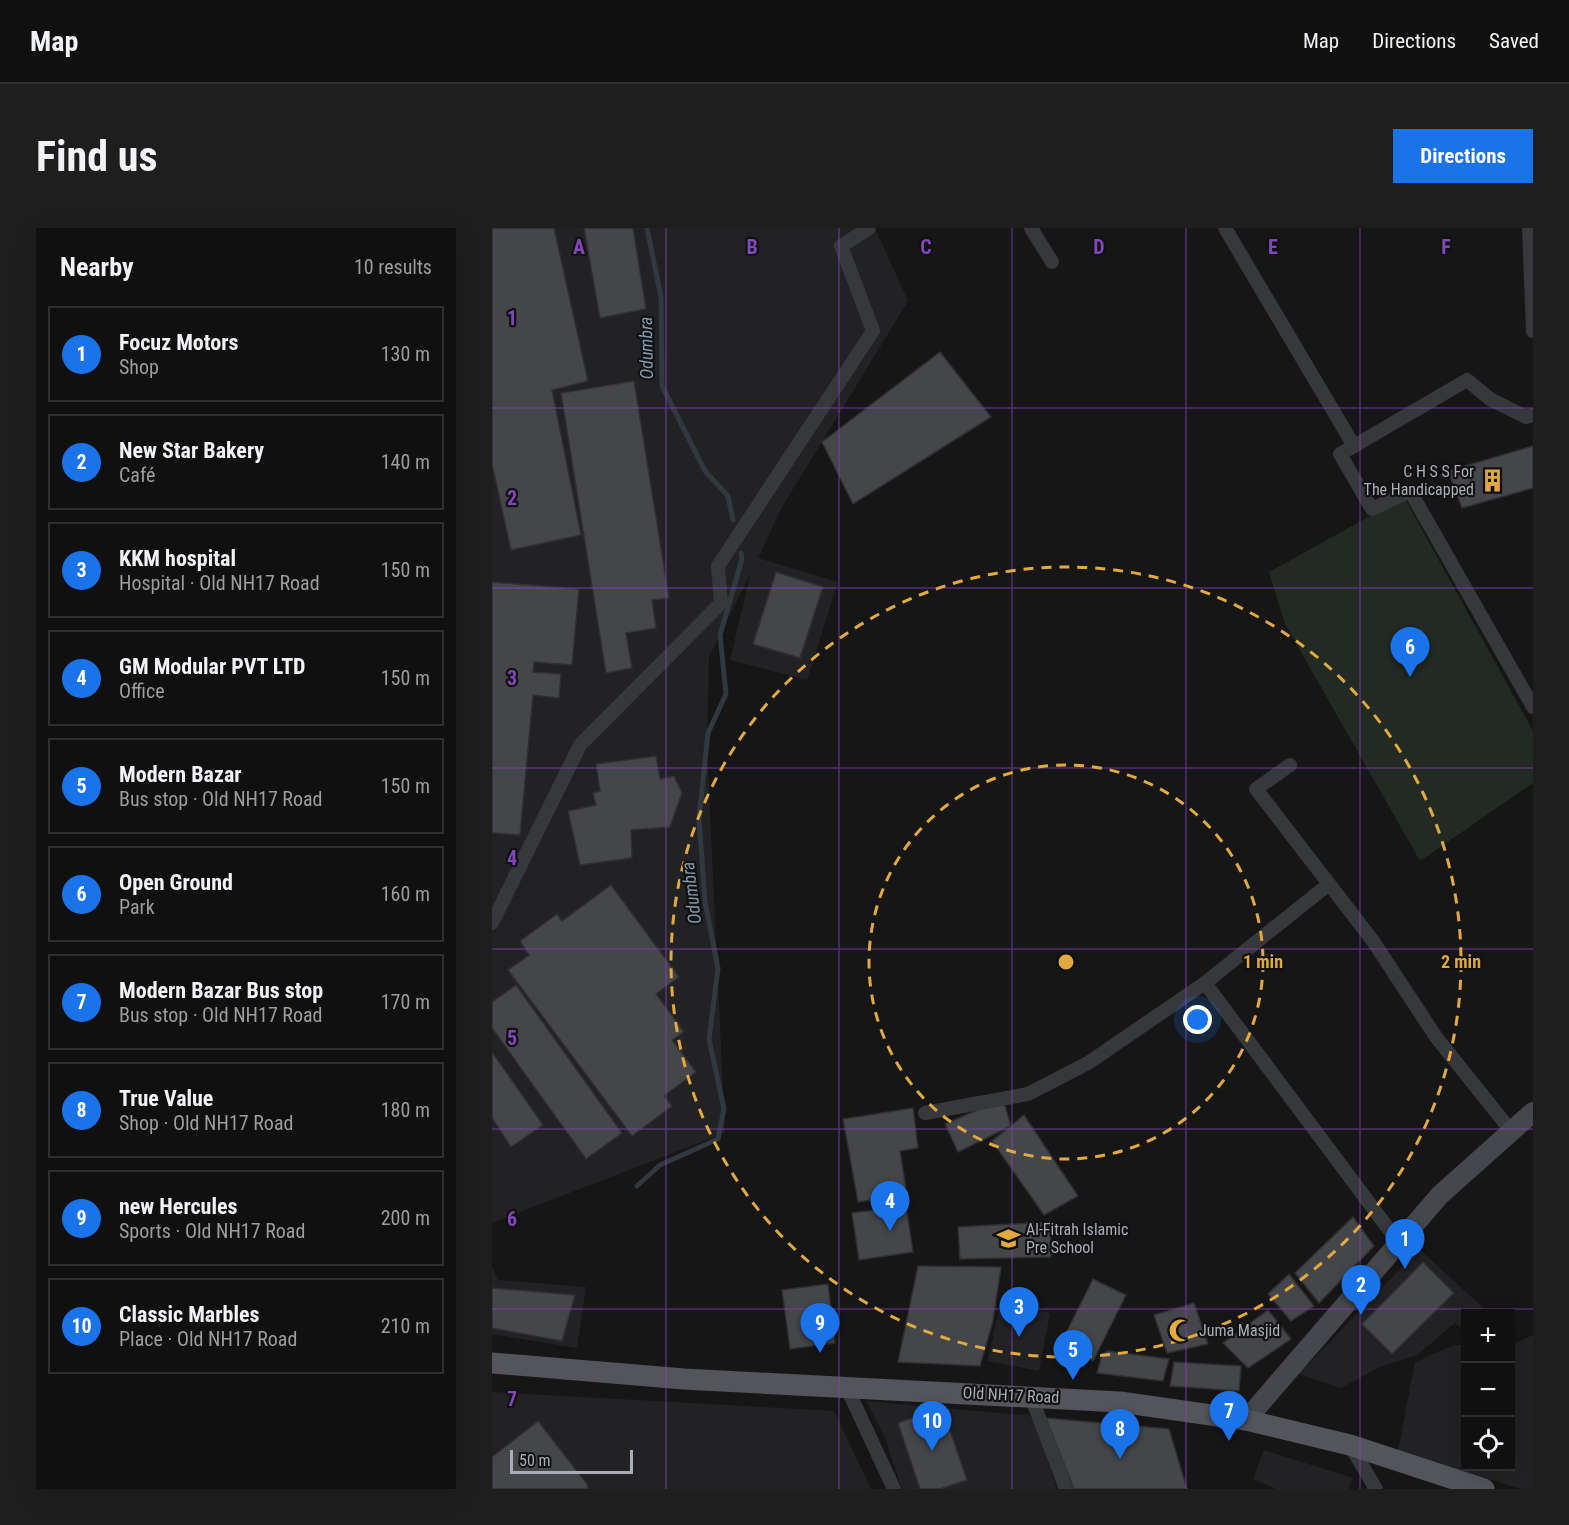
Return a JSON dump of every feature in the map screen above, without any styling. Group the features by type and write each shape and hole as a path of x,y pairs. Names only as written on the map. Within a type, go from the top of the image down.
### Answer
{"main road":[{"path":"1246,1420 1440,1196 1533,1112"},
{"name":"Old NH17 Road","path":"492,1363 847,1388 1120,1402 1246,1420 1350,1445 1484,1489"}],"street":[{"path":"492,922 580,746 721,603 718,566 873,331 841,246 869,228"},
{"path":"1031,228 1052,262"},
{"path":"1225,228 1354,446"},
{"path":"1529,228 1533,331"},
{"path":"1533,416 1526,417 1490,399 1467,380 1340,454 1372,509 1410,491 1533,707"},
{"path":"1290,765 1256,789 1373,941 1436,1037 1512,1132"},
{"path":"925,1113 1028,1094 1088,1062 1205,982 1329,884"},
{"path":"1205,982 1399,1243"},
{"path":"847,1388 894,1489"},
{"path":"1031,1396 1066,1489"},
{"path":"1350,1445 1376,1489"}],"shaded area":[{"path":"500,228 875,228 908,301 782,507 758,558 838,582 807,680 730,660 751,572 709,657 707,748 725,1133 492,1223 492,230"},
{"path":"1404,497 1533,731 1533,783 1420,861 1285,624 1269,572"},
{"path":"1419,1249 1485,1309 1461,1309 1461,1328 1455,1323 1417,1355 1380,1367 1341,1388 1299,1374"},
{"path":"492,1266 498,1280 586,1287 577,1348 492,1334"},
{"path":"1000,1303 1050,1313 1039,1371 988,1361"},
{"path":"1533,1335 1533,1489 1521,1489 1463,1471 1515,1471 1515,1343"},
{"path":"1454,1345 1461,1345 1461,1470 1398,1451 1415,1362"},
{"path":"492,1392 834,1411 871,1489 492,1489"},
{"path":"866,1401 1033,1416 1057,1489 902,1489 885,1438"},
{"path":"1264,1450 1353,1478 1348,1489 1277,1489 1253,1479"}],"building":[{"path":"492,228 554,228 588,381 552,390 581,535 511,550 492,464"},
{"path":"584,228 633,228 646,309 600,318"},
{"path":"940,352 991,417 853,504 822,442"},
{"path":"634,381 669,598 652,600 656,628 626,633 632,668 606,673 561,393"},
{"name":"C H S S For The Handicapped","path":"1533,446 1533,488 1462,508 1448,471"},
{"path":"776,572 823,587 800,658 753,644"},
{"path":"492,582 579,589 572,665 534,662 533,672 561,674 559,698 533,695 520,835 492,833"},
{"path":"656,756 660,779 674,776 682,793 670,827 631,830 632,858 580,865 568,811 596,805 593,793 600,791 596,764"},
{"path":"611,885 679,977 656,994 684,1032 672,1040 696,1072 664,1096 672,1106 632,1136 508,970 529,955 520,941 557,914 562,921"},
{"path":"516,985 622,1133 586,1159 492,1028 492,1002"},
{"path":"492,1052 543,1125 511,1147 492,1118"},
{"path":"1003,1099 1011,1126 958,1152 945,1124"},
{"path":"913,1108 918,1148 900,1151 907,1195 858,1202 843,1119"},
{"path":"1024,1115 1078,1196 1044,1215 992,1141"},
{"path":"906,1206 913,1252 859,1260 852,1213"},
{"path":"1353,1217 1374,1246 1319,1303 1295,1273"},
{"path":"1050,1222 1051,1257 960,1259 958,1227"},
{"path":"1423,1262 1454,1293 1392,1354 1362,1324"},
{"path":"918,1266 1001,1267 993,1321 980,1366 898,1362"},
{"path":"1289,1274 1314,1306 1291,1321 1268,1294"},
{"path":"1093,1279 1126,1295 1093,1361 1060,1345"},
{"path":"828,1284 835,1343 790,1349 782,1290"},
{"path":"492,1288 575,1295 562,1341 492,1328"},
{"name":"Juma Masjid","path":"1194,1303 1208,1344 1167,1353 1154,1315"},
{"path":"1268,1310 1291,1339 1248,1368 1223,1343"},
{"path":"1107,1351 1169,1359 1163,1381 1097,1373 1102,1355"},
{"path":"1174,1362 1241,1366 1239,1391 1170,1386"},
{"path":"926,1413 945,1416 967,1480 940,1489 920,1489 898,1423"},
{"path":"1046,1418 1169,1429 1187,1489 1074,1489"},
{"path":"538,1421 587,1484 588,1489 492,1489 492,1457"}],"waterway":[{"name":"Odumbra","path":"647,228 661,297 662,386 705,471 728,496 733,520"},
{"name":"Odumbra","path":"637,1186 660,1165 718,1139 724,1109 709,1039 718,968 705,902 699,819 708,733 726,694 720,635 742,559 741,553"}],"place":[{"name":"C H S S For The Handicapped","path":"1492,480"},
{"name":"Open Ground","path":"1410,677"},
{"name":"GM Modular PVT LTD","path":"890,1231"},
{"name":"Al-Fitrah Islamic Pre School","path":"1008,1238"},
{"name":"Focuz Motors","path":"1405,1269"},
{"name":"New Star Bakery","path":"1361,1315"},
{"name":"Juma Masjid","path":"1181,1330"},
{"name":"KKM hospital","path":"1019,1337"},
{"name":"new Hercules","path":"820,1353"},
{"name":"Modern Bazar","path":"1073,1380"},
{"name":"Modern Bazar Bus stop","path":"1229,1441"},
{"name":"Classic Marbles","path":"932,1451"},
{"name":"True Value","path":"1120,1459"}]}
